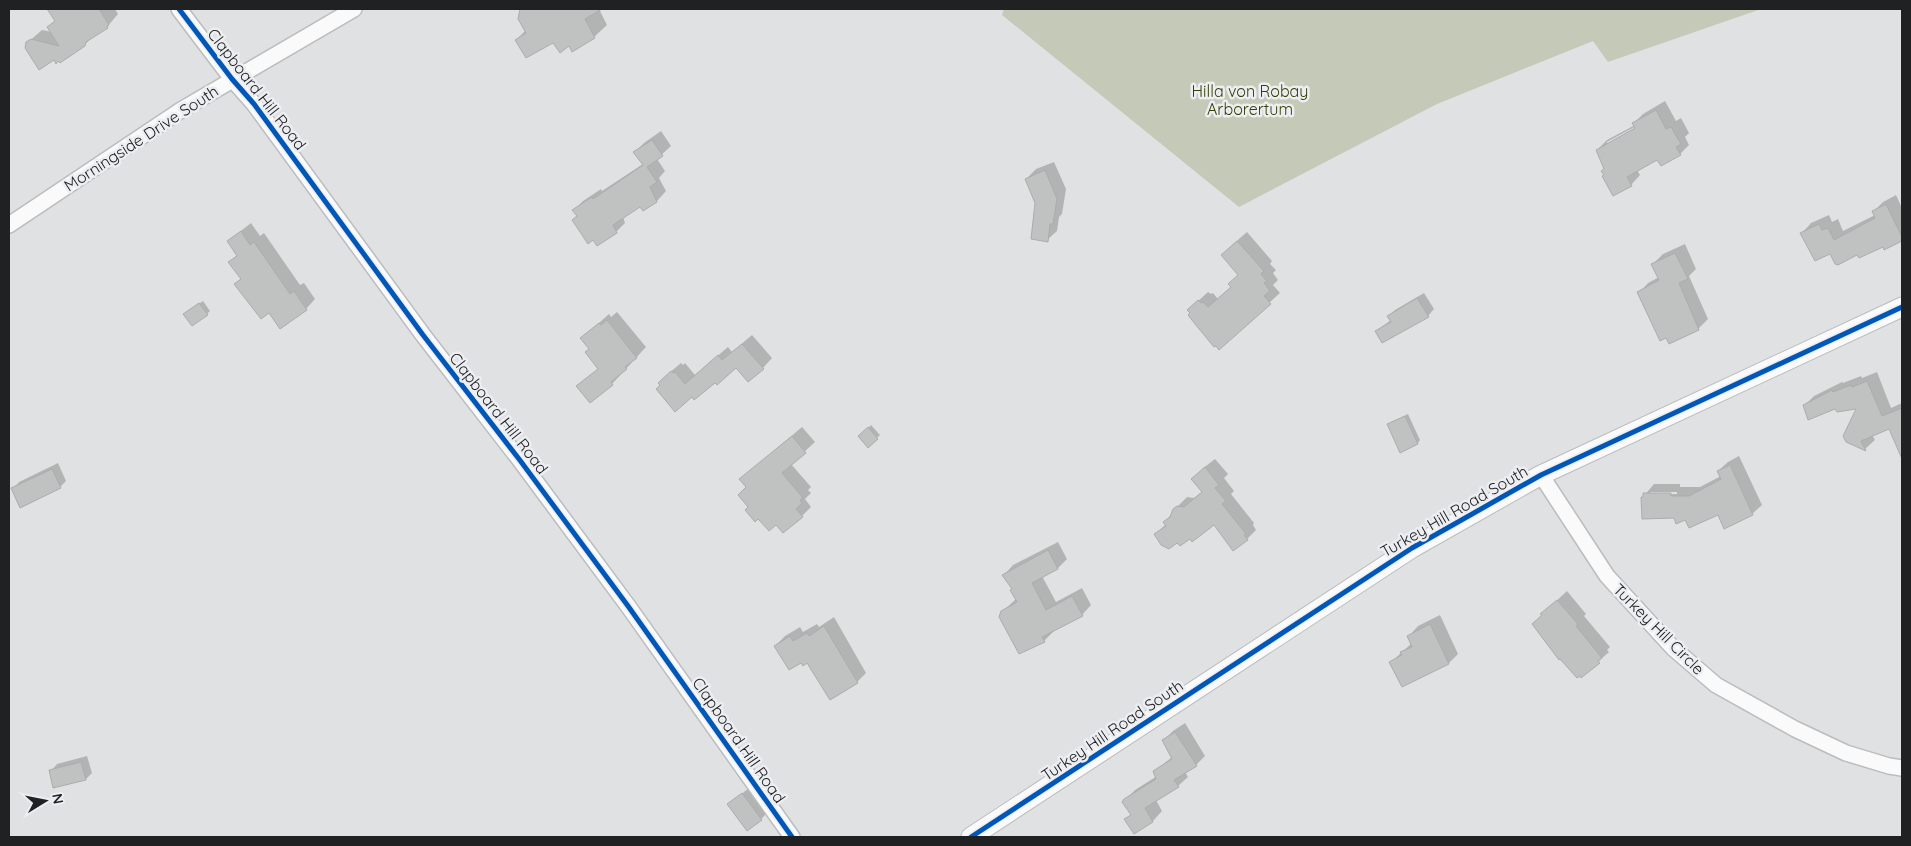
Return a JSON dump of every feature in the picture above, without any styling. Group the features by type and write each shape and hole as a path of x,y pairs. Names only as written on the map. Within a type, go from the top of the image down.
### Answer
{"street":[{"name":"Clapboard Hill Road","path":"180,9 232,79 265,119 423,335 519,459 622,598 792,837"},
{"name":"Morningside Drive South","path":"9,225 181,110 354,9"},
{"name":"Turkey Hill Road South","path":"971,837 1377,569 1412,548 1541,475 1902,307"},
{"name":"Turkey Hill Circle","path":"1541,475 1607,576 1673,648 1716,685 1795,729 1846,753 1902,768"}],"green space":[{"name":"Hilla von Robay Arborertum","path":"1004,9 1761,9 1608,62 1593,41 1437,104 1239,207 1002,15"}],"building":[{"path":"47,9 99,9 109,25 107,26 108,28 86,42 85,46 60,63 58,61 56,64 54,60 39,70 25,48 26,42 31,39 59,46 47,27 55,21"},
{"path":"520,9 602,9 585,19 595,38 572,52 569,46 560,53 553,43 526,58 515,40 526,33 518,19"},
{"path":"1656,110 1666,129 1671,127 1681,144 1676,147 1681,155 1661,166 1657,160 1627,177 1632,186 1613,196 1602,176 1604,175 1601,171 1604,169 1596,150 1635,128 1632,123"},
{"path":"652,140 663,156 647,167 657,182 650,187 657,202 643,211 640,207 613,225 617,233 597,246 593,240 588,244 572,220 577,216 572,210 592,197 593,199 643,165 633,152"},
{"path":"1045,170 1057,199 1053,224 1050,224 1048,242 1031,239 1035,203 1025,179"},
{"path":"1886,204 1902,237 1902,241 1884,250 1883,247 1859,258 1857,255 1838,265 1835,264 1830,254 1815,261 1800,233 1819,224 1822,230 1828,228 1834,240 1875,218 1872,211"},
{"path":"241,231 250,245 254,242 290,294 294,291 307,310 280,329 269,313 261,319 234,284 241,279 228,262 237,256 227,241"},
{"path":"1237,241 1264,271 1261,274 1267,281 1264,283 1270,291 1264,296 1271,304 1219,350 1216,346 1214,347 1195,324 1188,315 1190,313 1187,310 1198,300 1208,307 1231,287 1228,284 1238,275 1221,255"},
{"path":"1675,253 1688,279 1679,283 1699,330 1669,344 1666,338 1660,341 1637,292 1659,280 1651,264"},
{"path":"1417,298 1429,317 1382,343 1375,331 1391,322 1387,316"},
{"path":"199,303 208,315 192,326 183,314"},
{"path":"607,320 637,358 625,367 627,369 611,382 613,385 590,403 576,386 598,369 585,352 589,349 580,338 599,323 601,325"},
{"path":"742,344 764,369 748,382 736,368 717,385 715,383 694,400 692,397 675,412 656,389 660,385 658,383 671,371 675,372 685,384 718,355 722,360"},
{"path":"1867,381 1882,416 1902,408 1902,459 1889,429 1861,441 1866,451 1846,442 1843,436 1856,409 1837,412 1835,409 1808,420 1803,405 1832,390 1833,392"},
{"path":"1405,416 1418,444 1400,453 1387,424"},
{"path":"868,427 878,439 868,448 858,436"},
{"path":"792,436 806,453 782,473 803,498 800,500 802,503 796,509 803,517 783,533 776,525 769,531 758,519 755,522 745,510 748,507 738,495 746,487 739,479"},
{"path":"1730,465 1753,515 1724,529 1718,515 1689,528 1685,520 1676,524 1674,518 1642,519 1641,497 1643,497 1643,493 1671,493 1671,496 1689,496 1721,479 1717,471"},
{"path":"1205,467 1219,485 1215,488 1226,501 1222,504 1246,534 1244,535 1248,540 1233,551 1214,525 1192,542 1190,539 1180,546 1177,543 1169,549 1161,545 1154,534 1166,526 1163,522 1170,517 1173,509 1177,506 1184,507 1202,492 1191,479"},
{"path":"52,469 61,488 20,508 11,488"},
{"path":"1048,550 1058,569 1032,583 1046,610 1072,596 1083,616 1042,637 1045,642 1019,654 999,617 1001,611 1017,602 1010,590 1012,589 1002,575"},
{"path":"1557,600 1578,624 1576,626 1602,658 1598,661 1600,663 1581,678 1580,676 1577,678 1559,660 1532,624 1542,615 1540,614"},
{"path":"1430,624 1449,664 1402,687 1389,662 1402,655 1400,652 1412,647 1407,636"},
{"path":"824,626 858,683 830,700 807,663 803,666 801,663 789,670 774,646 790,636 793,641 807,633 809,636"},
{"path":"1175,732 1197,766 1174,780 1179,787 1145,808 1153,822 1134,834 1124,819 1131,815 1122,802 1156,779 1153,771 1172,759 1162,740"},
{"path":"81,762 86,780 53,788 49,770"},
{"path":"742,793 762,820 747,831 727,804"}],"cycle path":[{"path":"179,9 232,79 254,104 423,335 519,459 628,606 792,837"},
{"path":"971,837 1412,548 1541,475 1902,307"}]}
